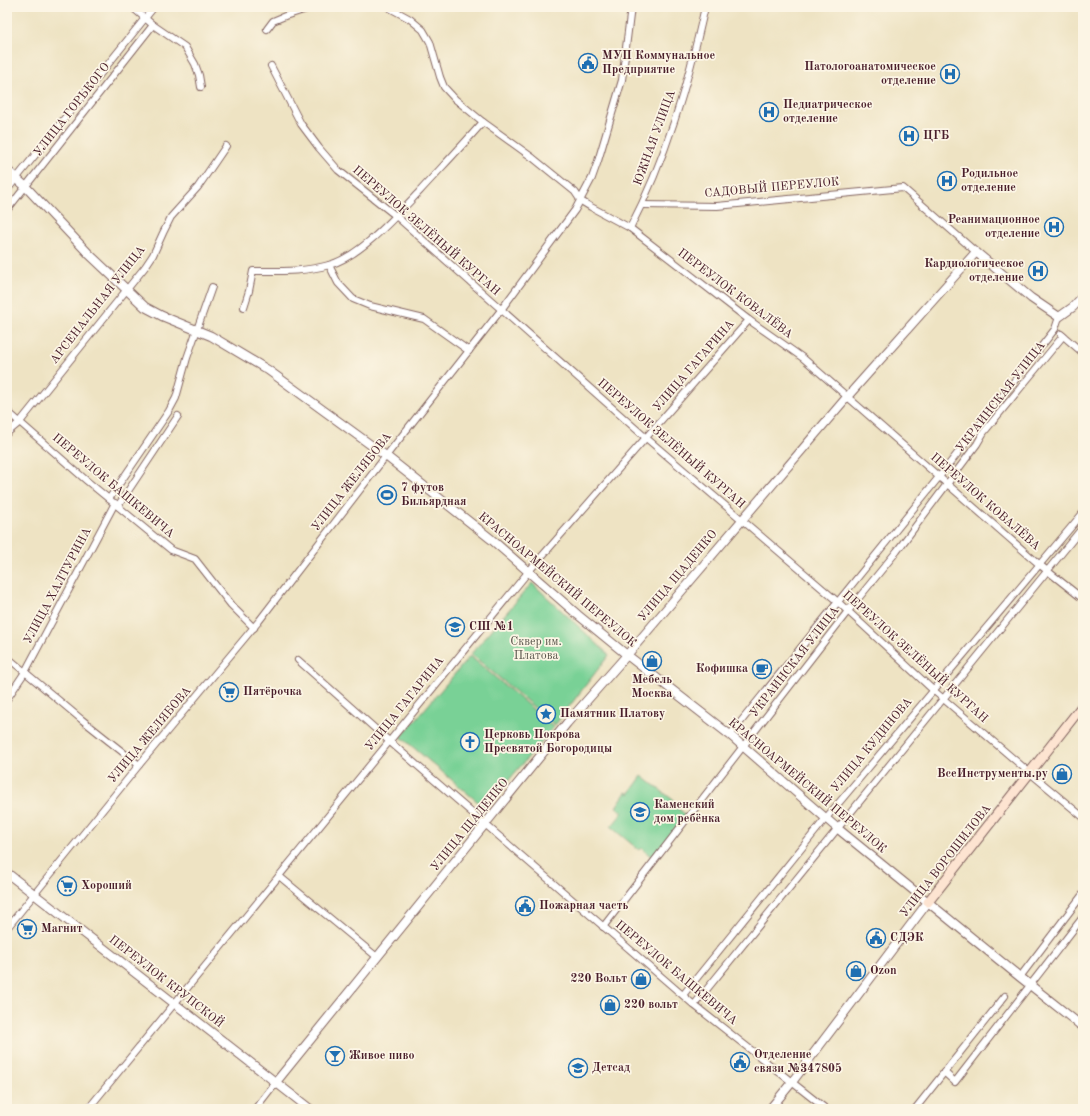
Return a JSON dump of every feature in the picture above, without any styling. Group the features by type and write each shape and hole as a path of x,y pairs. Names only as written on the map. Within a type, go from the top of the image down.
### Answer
{"main road":[{"name":"УЛИЦА ВОРОШИЛОВА","path":"928,902 1083,705"}],"street":[{"path":"132,7 153,25 188,50 199,75 201,87"},
{"name":"УЛИЦА ГОРЬКОГО","path":"7,190 154,7"},
{"path":"267,29 273,21 313,7"},
{"name":"ПЕРЕУЛОК КОВАЛЁВА","path":"388,7 410,19 423,30 430,42 440,77 447,91 483,122 533,158 575,192 581,201 591,208 630,228 749,320 803,358 1040,565 1083,599"},
{"name":"УЛИЦА ЖЕЛЯБОВА","path":"7,928 139,765 254,628 386,456 501,310 581,201 598,161 622,80 631,7"},
{"name":"ЮЖНАЯ УЛИЦА","path":"630,228 652,181 685,88 705,7"},
{"name":"УЛИЦА ГОРЬКОГО","path":"7,210 153,25"},
{"name":"ПЕРЕУЛОК ЗЕЛЁНЫЙ КУРГАН","path":"271,66 301,124 338,170 396,216 645,437 838,602 933,690 1030,774 1083,817"},
{"path":"244,307 253,271 287,271 329,265 352,254 396,216 483,122"},
{"name":"АРСЕНАЛЬНАЯ УЛИЦА","path":"7,433 20,422 153,255 172,217 198,187 226,146"},
{"name":"КРАСНОАРМЕЙСКИЙ ПЕРЕУЛОК","path":"7,170 25,186 89,254 145,307 222,342 268,370 386,456 486,535 578,615 730,735 837,828 1083,1027"},
{"name":"САДОВЫЙ ПЕРЕУЛОК","path":"642,205 717,206 903,188 976,252"},
{"path":"976,252 1036,301 1059,317 1073,307 1083,296"},
{"name":"УЛИЦА ЩАДЕНКО","path":"255,1109 567,723 627,655 847,397 976,252"},
{"path":"329,265 338,283 352,299 370,306 424,320 469,351"},
{"name":"УЛИЦА ХАЛТУРИНА","path":"7,699 26,672 114,502 176,398 196,330 212,287"},
{"name":"УКРАИНСКАЯ УЛИЦА","path":"730,735 939,477 1055,329 1059,317"},
{"name":"УЛИЦА ГАГАРИНА","path":"88,1109 388,741 529,571 749,320"},
{"path":"1055,329 1083,353"},
{"name":"УКРАИНСКАЯ УЛИЦА","path":"604,927 948,484 984,432 1063,336"},
{"name":"ПЕРЕУЛОК БАШКЕВИЧА","path":"7,411 87,481 171,550 195,559 231,605 254,628"},
{"path":"114,502 178,416"},
{"name":"УЛИЦА КУДИНОВА","path":"683,996 826,818 1083,513"},
{"name":"УЛИЦА КУДИНОВА","path":"694,1005 1083,527"},
{"path":"7,657 139,765"},
{"name":"ПЕРЕУЛОК БАШКЕВИЧА","path":"298,660 388,741 486,824 683,996 826,1109"},
{"name":"ПЕРЕУЛОК КРУПСКОЙ","path":"7,873 310,1109"},
{"path":"279,876 377,957"},
{"path":"1020,977 1083,894"},
{"name":"УЛИЦА ВОРОШИЛОВА","path":"770,1109 928,902"},
{"path":"944,1072 955,1082 1031,986 1083,917"},
{"path":"915,1109 1005,996"}],"green space":[{"name":"Сквер им. Платова","path":"532,583 609,655 555,725 471,654"},
{"path":"470,656 554,727 485,808 401,737"},
{"path":"642,776 677,803 675,806 686,815 653,858 641,848 639,850 611,827 623,812 616,807 626,792 629,794"}],"place":[{"name":"МУП Коммунальное Предприятие","path":"588,63"},
{"name":"Патологоанатомическое отделение","path":"950,74"},
{"name":"Педиатрическое отделение","path":"769,112"},
{"name":"ЦГБ","path":"909,136"},
{"name":"Родильное отделение","path":"947,181"},
{"name":"Реанимационное отделение","path":"1054,227"},
{"name":"Кардиологическое отделение","path":"1038,271"},
{"name":"7 футов Бильярдная","path":"387,495"},
{"name":"СШ №1","path":"455,627"},
{"name":"Мебель Москва","path":"652,661"},
{"name":"Кофишка","path":"762,669"},
{"name":"Пятёрочка","path":"229,692"},
{"name":"Памятник Платову","path":"546,714"},
{"name":"Церковь Покрова Пресвятой Богородицы","path":"470,742"},
{"name":"ВсеИнструменты.ру","path":"1062,774"},
{"name":"Каменский дом ребёнка","path":"640,812"},
{"name":"Хороший","path":"67,886"},
{"name":"Пожарная часть","path":"525,906"},
{"name":"Магнит","path":"27,929"},
{"name":"СДЭК","path":"876,938"},
{"name":"Ozon","path":"856,971"},
{"name":"220 Вольт","path":"641,979"},
{"name":"220 вольт","path":"610,1005"},
{"name":"Живое пиво","path":"335,1056"},
{"name":"Отделение связи №347805","path":"740,1062"},
{"name":"Детсад","path":"578,1068"}]}
